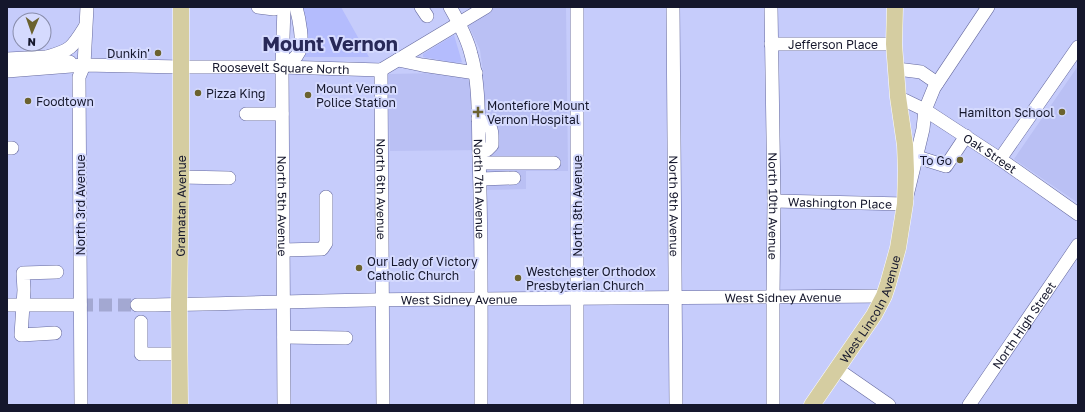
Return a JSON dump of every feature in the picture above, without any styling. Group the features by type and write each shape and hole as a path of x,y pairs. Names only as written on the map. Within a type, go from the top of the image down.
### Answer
{"main road":[{"name":"Gramatan Avenue","path":"180,405 179,305 181,7"},
{"name":"West Lincoln Avenue","path":"812,405 874,315 884,296 898,248 905,204 906,171 905,145 898,97 894,44 895,7"}],"street":[{"name":"North 3rd Avenue","path":"81,405 79,77 84,65 87,7"},
{"path":"258,7 280,7"},
{"name":"North 5th Avenue","path":"284,7 282,67 284,405"},
{"path":"282,67 295,58 299,52 301,44 296,7"},
{"name":"North 7th Avenue","path":"450,7 459,23 471,52 476,73 480,158 481,405"},
{"path":"381,70 486,7"},
{"name":"North 8th Avenue","path":"577,7 577,405"},
{"name":"North 9th Avenue","path":"673,7 676,405"},
{"name":"North 10th Avenue","path":"771,7 774,200 773,405"},
{"name":"West Lincoln Avenue","path":"905,204 923,129 925,110 934,88 988,7"},
{"path":"7,59 46,57 61,53 69,49 75,43 86,26"},
{"name":"Jefferson Place","path":"772,44 894,44"},
{"path":"1000,160 1078,47"},
{"path":"46,57 84,65"},
{"path":"398,60 476,73"},
{"path":"7,70 84,65"},
{"name":"Roosevelt Square North","path":"84,65 282,67 381,70"},
{"path":"897,69 921,72 937,83"},
{"name":"North 6th Avenue","path":"381,70 383,405"},
{"name":"Oak Street","path":"898,97 925,110 966,136 1078,214"},
{"path":"246,114 282,114"},
{"path":"916,157 946,166 966,136"},
{"path":"480,158 554,163"},
{"path":"181,177 229,178"},
{"path":"480,179 514,178"},
{"path":"283,250 322,249 326,243 326,197"},
{"name":"Washington Place","path":"774,200 905,204"},
{"name":"North High Street","path":"969,405 1078,244"},
{"path":"55,333 21,335 24,290 23,273 57,272"},
{"name":"West Sidney Avenue","path":"137,305 383,300 884,296"},
{"path":"7,305 80,305"},
{"path":"141,322 141,354 179,354"},
{"path":"284,337 346,338"},
{"path":"837,369 889,405"}],"shaded area":[{"path":"304,7 341,7 369,57 305,57 306,32"},
{"name":"Montefiore Mount Vernon Hospital","path":"491,7 566,7 568,171 526,171 526,189 485,190 484,150 390,151 388,74 483,72 480,50 467,22"},
{"path":"454,35 462,62 456,63 423,57 423,54"},
{"name":"Hamilton School","path":"1078,66 1078,203 1014,159"}],"tunnel":[{"path":"80,305 137,305"}],"place":[{"name":"Dunkin'","path":"158,53"},
{"name":"Pizza King","path":"198,93"},
{"name":"Mount Vernon Police Station","path":"308,95"},
{"name":"Foodtown","path":"28,101"},
{"name":"Montefiore Mount Vernon Hospital","path":"478,112"},
{"name":"Hamilton School","path":"1062,112"},
{"name":"To Go","path":"960,160"},
{"name":"Our Lady of Victory Catholic Church","path":"359,268"},
{"name":"Westchester Orthodox Presbyterian Church","path":"518,278"}],"district":[{"name":"Mount Vernon","path":"330,43"}]}
